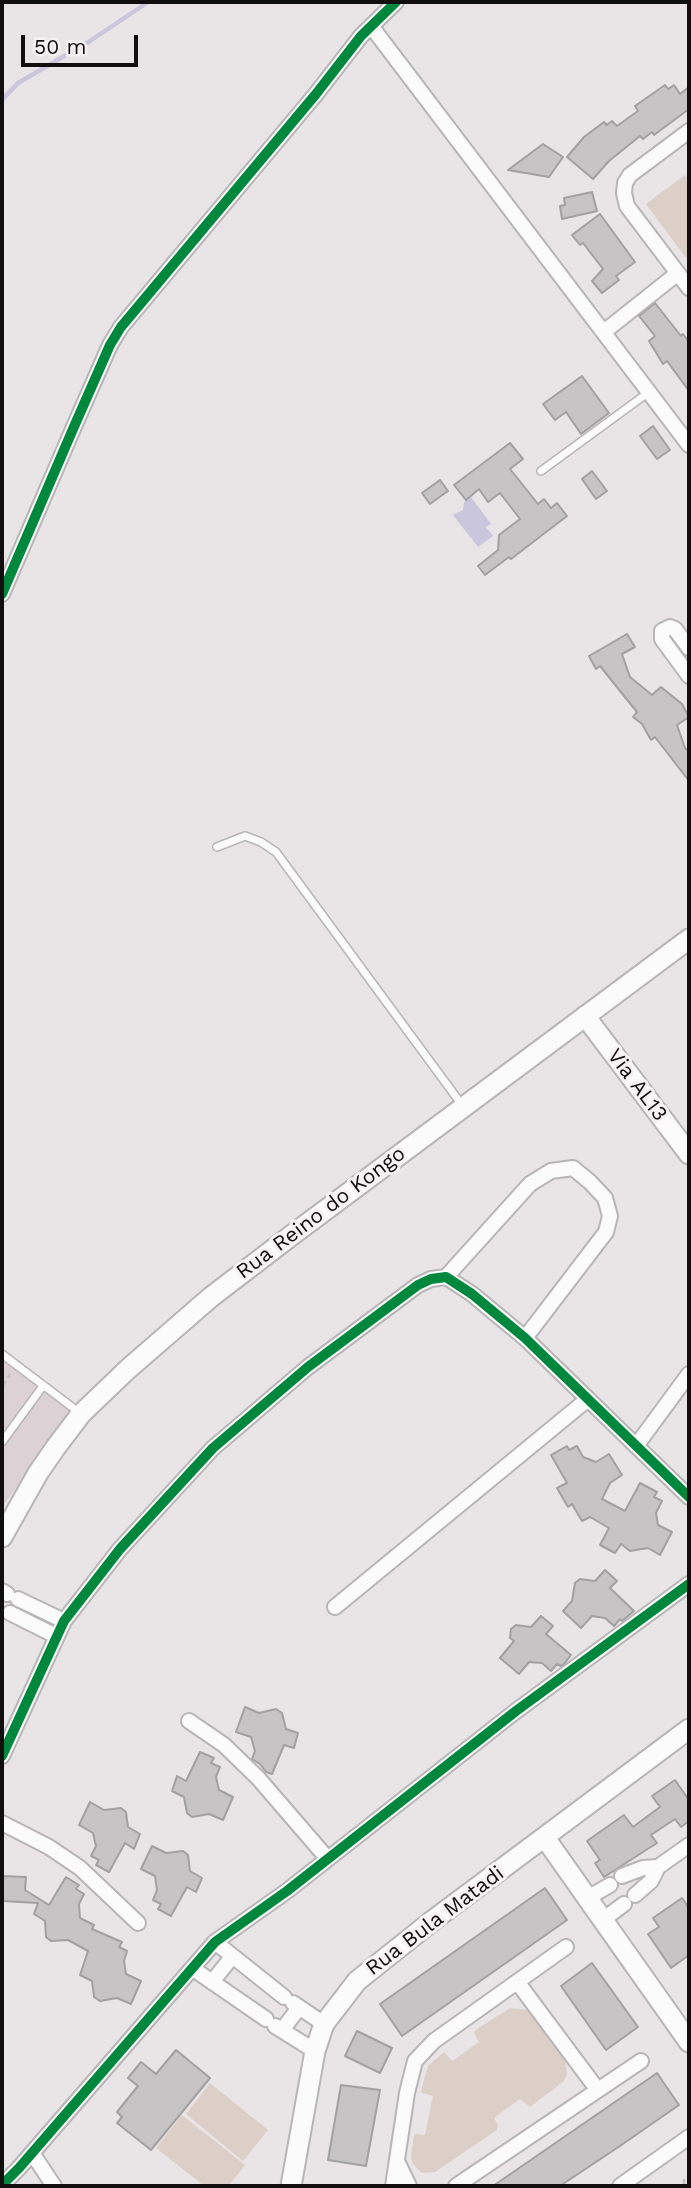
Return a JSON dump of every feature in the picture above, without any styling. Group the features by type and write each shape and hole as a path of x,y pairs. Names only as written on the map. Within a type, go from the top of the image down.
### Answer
{"street":[{"path":"2,594 110,345 121,327 371,26 396,2"},
{"path":"371,26 689,445"},
{"path":"689,131 631,175 625,183 624,192 627,206 689,288"},
{"path":"604,331 678,273"},
{"path":"689,648 675,629 670,627 662,631 662,639 689,676"},
{"name":"Rua Reino do Kongo","path":"3,1532 38,1473 81,1414 211,1297 689,939"},
{"name":"Via AL13","path":"586,1016 689,1154"},
{"path":"446,1278 530,1184 551,1171 573,1168 605,1198 610,1216 606,1233 525,1338"},
{"path":"2,1756 64,1621 120,1549 213,1448 308,1367 398,1299 431,1279 446,1278 472,1294 525,1338 689,1497"},
{"path":"636,1446 689,1374"},
{"path":"335,1607 588,1399"},
{"path":"2,2185 215,1942 287,1891 516,1711 689,1584"},
{"path":"9,1595 64,1621"},
{"path":"10,1613 57,1636"},
{"path":"190,1721 224,1745 249,1770 327,1858"},
{"name":"Rua Bula Matadi","path":"291,2186 316,2051 324,2024 356,1981 689,1729"},
{"path":"2,1824 49,1847 80,1868 138,1923"},
{"path":"545,1838 689,2042"},
{"path":"604,1919 651,1881 659,1867 689,1845"},
{"path":"589,1897 616,1880 643,1868 659,1867"},
{"path":"215,1942 292,2003 324,2024"},
{"path":"393,2186 410,2073 415,2061 434,2041 566,1947"},
{"path":"212,1982 232,1956"},
{"path":"191,1968 316,2051"},
{"path":"518,1983 597,2089"},
{"path":"274,2025 292,2003"},
{"path":"456,2186 641,2061"},
{"path":"620,2186 689,2137"},
{"path":"32,2153 54,2186"},
{"path":"397,2161 410,2186"}],"lane":[{"path":"541,471 650,392"},
{"path":"217,847 244,836 261,842 276,852 463,1106"},
{"path":"2,1354 81,1414"},
{"path":"2,1442 43,1386"}],"path":[{"path":"2,1387 10,1374"},
{"path":"684,2179 684,2186"}],"shaded area":[{"path":"685,175 689,181 689,262 646,204"},
{"path":"471,497 491,524 486,527 493,536 478,547 453,515 463,510 464,502"},
{"path":"2,1351 74,1404 2,1508"},
{"path":"510,2008 527,2010 536,2017 565,2058 567,2074 564,2081 530,2107 520,2099 494,2118 498,2125 497,2130 435,2172 422,2173 412,2163 411,2155 415,2134 425,2135 433,2096 421,2091 428,2066 444,2052 452,2061 479,2042 474,2033 477,2029"},
{"path":"210,2083 268,2130 243,2161 186,2114"},
{"path":"182,2115 245,2165 229,2186 204,2186 156,2148"}],"building":[{"path":"665,85 668,89 674,85 680,94 689,87 689,109 654,135 652,132 643,139 640,136 609,161 593,179 567,157 584,137 604,122 607,125 612,121 617,126 638,111 635,106"},
{"path":"543,144 563,157 549,177 508,170"},
{"path":"592,192 597,211 562,219 560,206 565,205 564,198"},
{"path":"600,214 635,262 616,276 619,280 602,293 592,281 603,269 583,243 580,245 572,235"},
{"path":"655,303 689,342 689,391 667,361 663,364 649,341 655,336 639,316"},
{"path":"582,376 609,413 581,434 566,412 555,420 543,404"},
{"path":"653,426 670,450 657,459 640,436"},
{"path":"510,443 523,459 510,469 538,504 544,499 551,508 557,503 567,516 511,559 509,557 485,575 478,566 498,550 499,535 520,519 500,493 488,502 479,489 466,500 454,485"},
{"path":"592,471 607,491 596,499 582,479"},
{"path":"440,480 448,491 430,504 422,493"},
{"path":"627,634 635,647 622,654 630,677 652,695 661,687 682,704 689,717 677,725 689,752 689,781 655,737 651,740 642,724 633,717 637,712 600,666 596,669 589,656"},
{"path":"567,1446 569,1450 577,1446 583,1457 596,1462 609,1454 622,1475 610,1483 602,1499 625,1511 640,1483 657,1492 654,1497 662,1501 656,1513 658,1525 672,1532 660,1555 648,1548 630,1551 621,1544 615,1553 600,1545 609,1528 590,1517 582,1521 572,1504 568,1507 557,1488 567,1483 551,1455"},
{"path":"605,1570 617,1581 610,1588 634,1611 614,1626 605,1618 592,1616 581,1628 563,1611 572,1601 575,1583 580,1579 595,1581"},
{"path":"541,1616 553,1626 546,1634 571,1655 564,1664 557,1664 551,1671 542,1663 529,1662 519,1674 500,1658 514,1641 510,1638 511,1629 516,1625 531,1627"},
{"path":"245,1707 259,1713 276,1709 282,1713 286,1729 298,1733 294,1748 284,1745 272,1774 252,1759 255,1751 251,1737 236,1732"},
{"path":"200,1752 214,1758 211,1763 220,1767 216,1777 219,1790 233,1797 223,1820 209,1814 192,1817 187,1813 184,1797 172,1791 177,1776 186,1781"},
{"path":"675,1780 689,1800 689,1821 681,1827 675,1819 651,1835 657,1843 604,1877 595,1863 600,1860 587,1841 624,1815 633,1827 660,1807 652,1796"},
{"path":"90,1802 104,1810 121,1808 126,1812 128,1827 140,1834 134,1849 125,1843 109,1872 96,1865 99,1860 91,1856 96,1846 93,1833 79,1825"},
{"path":"152,1846 166,1853 183,1851 188,1855 190,1871 202,1878 196,1892 187,1887 171,1916 158,1909 161,1904 153,1900 157,1890 155,1876 141,1869"},
{"path":"2,1876 26,1877 25,1890 49,1905 66,1877 79,1885 76,1889 84,1894 79,1904 80,1918 94,1925 92,1929 122,1942 119,1947 127,1951 124,1961 126,1974 141,1981 131,2004 117,1998 100,2001 94,1997 92,1981 80,1975 88,1951 68,1940 51,1941 46,1937 45,1921 34,1914 38,1903 2,1901"},
{"path":"545,1888 567,1920 402,2036 380,2004"},
{"path":"682,1898 689,1908 689,1955 671,1968 648,1934 659,1927 653,1918"},
{"path":"592,1963 638,2027 606,2050 561,1986"},
{"path":"357,2031 392,2048 380,2073 345,2056"},
{"path":"176,2050 210,2078 151,2150 117,2123 122,2117 117,2112 138,2086 128,2078 141,2062 156,2074"},
{"path":"657,2073 679,2105 620,2146 560,2186 493,2186"},
{"path":"341,2085 380,2090 366,2166 328,2160"}],"waterway":[{"path":"2,100 18,83 90,41 148,2"}],"cycle path":[{"path":"2,594 110,345 121,327 316,94 361,36 396,2"},
{"path":"2,1756 64,1621 120,1549 213,1448 308,1367 418,1285 431,1279 446,1277 472,1294 525,1338 689,1497"},
{"path":"2,2185 215,1942 287,1891 516,1711 689,1584"}]}
